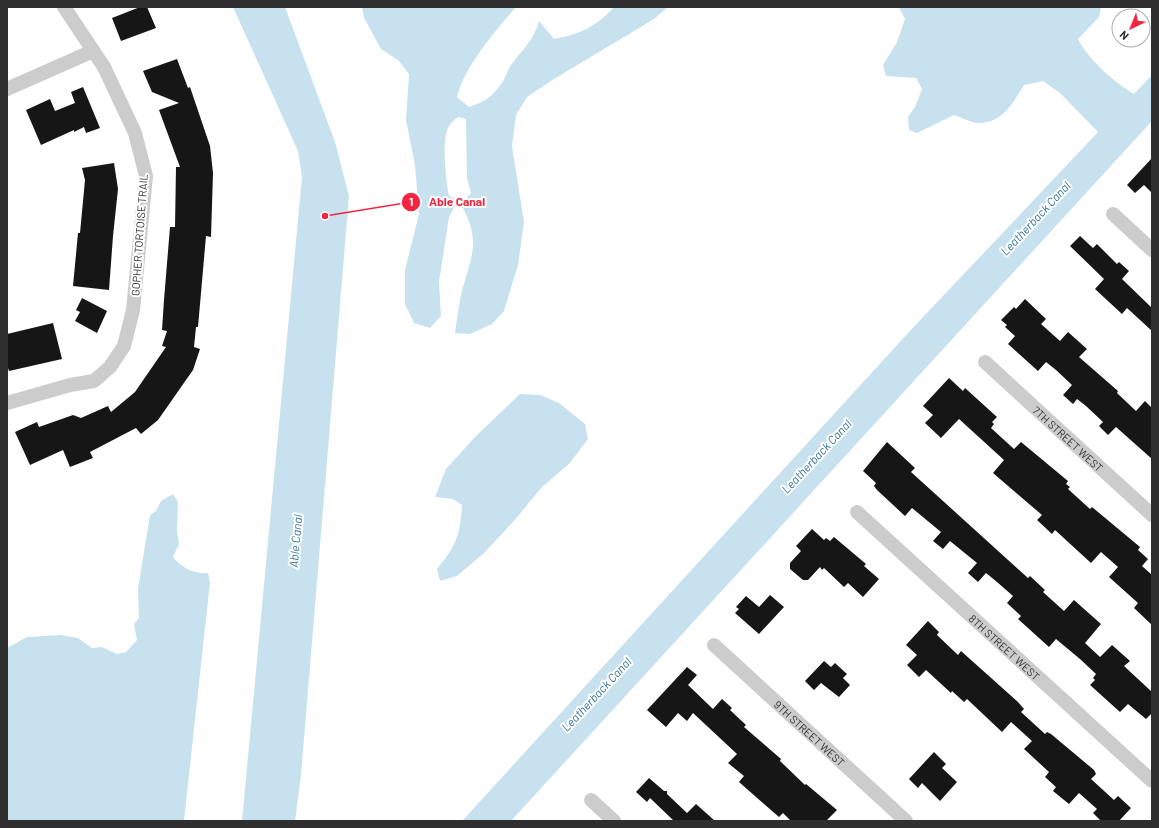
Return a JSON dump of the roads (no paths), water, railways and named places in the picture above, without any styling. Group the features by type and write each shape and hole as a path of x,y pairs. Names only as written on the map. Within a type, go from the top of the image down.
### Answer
{"street":[{"name":"GOPHER TORTOISE TRAIL","path":"7,403 70,385 94,381 110,367 124,346 133,310 146,176 135,133 104,67 64,7"},
{"path":"7,89 94,51"},
{"path":"1114,214 1152,250"},
{"name":"7TH STREET WEST","path":"985,362 1152,514"},
{"name":"8TH STREET WEST","path":"857,512 1152,781"},
{"name":"9TH STREET WEST","path":"714,646 906,821"},
{"path":"591,800 614,821"}],"water":[{"path":"233,7 285,7 335,142 349,196 301,775 295,821 242,821 302,177 298,151"},
{"path":"362,7 516,7 481,50 466,74 457,97 469,107 495,92 511,65 531,39 539,21 554,39 572,35 587,29 601,20 614,7 668,7 654,19 554,79 527,97 516,115 512,146 524,222 518,265 504,311 492,324 470,334 455,333 461,296 473,250 472,231 463,208 455,206 449,217 439,282 441,316 430,328 414,323 405,304 405,270 419,214 415,165 406,120 409,74 399,61 381,49 364,18","holes":["458,117 466,119 467,178 471,193 463,202 449,196 446,171 445,140 449,126 453,121"]},
{"name":"Leatherback Canal","path":"899,7 1101,7 1099,17 1078,39 1082,47 1103,70 1119,84 1134,94 1152,75 1152,121 511,821 462,821 908,333 1098,132 1060,93 1043,81 1024,85 1016,99 1006,111 994,120 975,123 954,115 917,133 909,130 908,117 915,107 922,89 916,78 886,76 883,65 897,42 905,19"},
{"path":"520,394 540,395 559,403 585,424 588,439 569,464 542,487 513,522 484,553 457,576 440,581 437,569 449,553 456,539 460,524 462,505 453,499 435,497 446,469 475,437"},
{"path":"173,494 178,502 177,531 179,544 173,557 176,561 189,570 198,573 208,573 210,582 184,821 7,821 7,648 27,637 61,635 78,638 92,648 102,647 117,654 126,652 137,640 134,624 139,618 138,589 150,515 156,511 161,501"}],"place":[{"name":"Able Canal","path":"325,216"}]}
